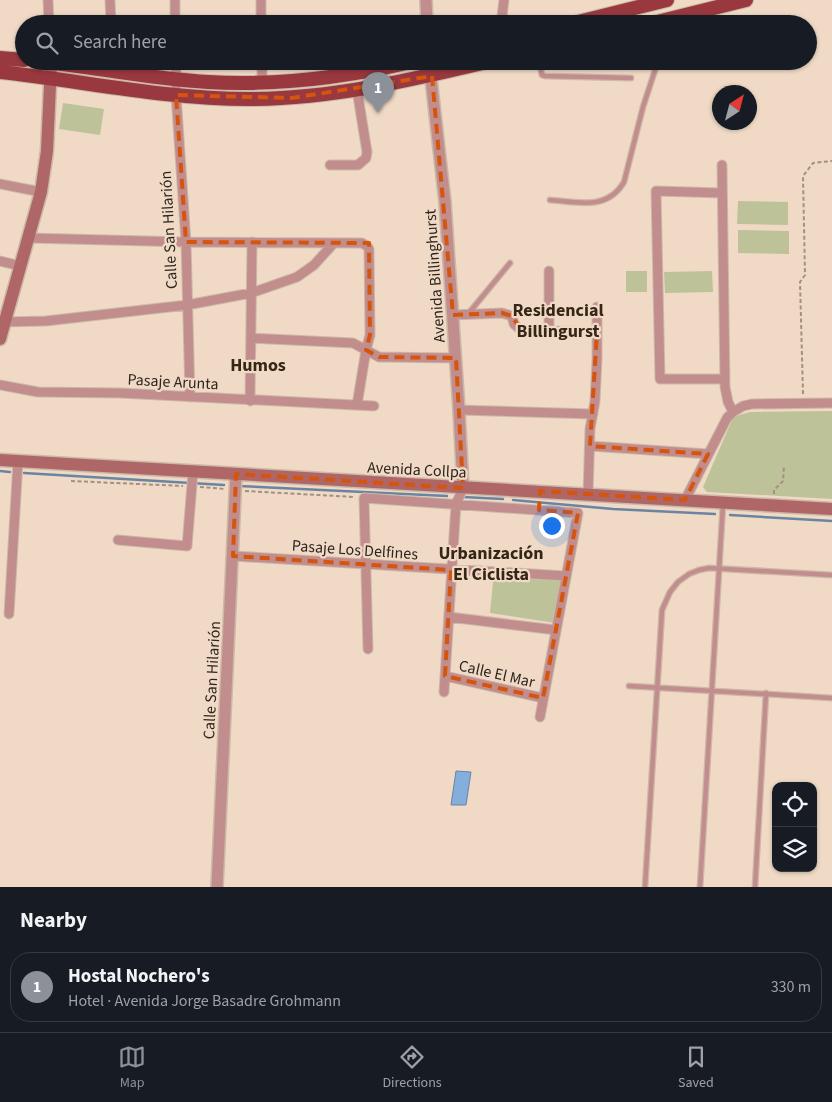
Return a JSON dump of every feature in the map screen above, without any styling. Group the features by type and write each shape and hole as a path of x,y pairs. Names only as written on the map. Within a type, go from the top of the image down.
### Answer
{"highway":[{"path":"624,15 667,0"},
{"path":"693,15 746,0"},
{"path":"0,58 15,59"},
{"path":"132,70 176,79 208,82 262,81 353,74 372,70"},
{"path":"0,72 176,95 227,99 270,99 314,96 357,90 456,70"}],"main road":[{"path":"0,338 2,322 21,266 41,192 47,151 50,78 48,70"},
{"name":"Avenida Collpa","path":"0,460 832,509"}],"street":[{"path":"48,0 49,15"},
{"path":"110,0 111,15"},
{"path":"175,0 176,15"},
{"path":"261,0 261,15"},
{"path":"426,0 427,15"},
{"path":"502,15 504,0"},
{"name":"Calle San Hilarión","path":"176,70 186,242 190,397"},
{"path":"262,70 262,81"},
{"name":"Avenida Billinghurst","path":"431,70 445,202 463,488"},
{"path":"330,165 358,166 366,158 367,152 357,90"},
{"path":"722,164 724,379 728,402 733,412"},
{"path":"0,184 41,192"},
{"path":"722,193 656,191 660,378 724,379"},
{"path":"29,238 186,242 362,243 369,250 370,335 357,405"},
{"path":"250,401 252,242"},
{"path":"2,322 46,321 187,305 251,293 297,277 314,265 334,243"},
{"path":"0,261 21,266"},
{"path":"549,331 550,271"},
{"path":"588,494 597,307"},
{"path":"453,315 509,314 512,316 514,324 521,330 597,332"},
{"path":"251,338 353,343 379,357 456,358"},
{"name":"Pasaje Arunta","path":"0,385 38,392 374,406"},
{"path":"686,500 721,428 733,412 743,406 752,404 832,403"},
{"path":"459,410 593,414"},
{"path":"590,446 708,454"},
{"path":"9,614 18,461"},
{"path":"118,540 187,546 193,472"},
{"name":"Calle San Hilarión","path":"217,887 236,474"},
{"path":"444,692 456,504 463,488"},
{"path":"508,507 509,490"},
{"path":"368,649 364,498 578,513 540,717"},
{"name":"Pasaje Los Delfines","path":"233,556 566,576"},
{"path":"448,616 556,630"},
{"name":"Calle El Mar","path":"445,676 543,698"}],"lane":[{"path":"541,70 542,75 545,76 631,78"},
{"path":"550,200 599,202 614,196 619,191 624,182 655,70"},
{"path":"467,315 510,263"},
{"path":"700,887 723,502"},
{"path":"645,887 664,602 678,582 699,570 719,569 832,575"},
{"path":"628,686 832,698"},
{"path":"755,887 766,693"}],"path":[{"path":"803,403 800,282 805,275 803,176 813,163 832,161"},
{"path":"774,495 774,490 783,481 784,466"},
{"path":"71,480 364,498"}],"highlighted area":[{"path":"432,76 453,315 502,313 512,316 521,330 597,332 590,446 708,454 685,500 540,491 539,510 578,513 543,698 445,676 451,570 233,556 236,474 463,488 456,358 379,357 366,350 370,335 369,243 186,242 176,95 292,98"}],"green space":[{"path":"63,103 104,109 100,135 59,129"},
{"path":"738,201 788,202 788,225 737,224"},
{"path":"738,230 789,231 789,254 738,253"},
{"path":"626,271 647,271 647,292 626,292"},
{"path":"712,271 713,292 665,293 664,272"},
{"path":"832,411 832,499 707,492 703,487 732,420 736,416 750,412"},
{"path":"494,572 565,577 555,623 490,613"}],"water":[{"path":"456,771 471,772 466,805 451,805"}],"waterway":[{"path":"0,471 10,472"},
{"path":"24,473 224,485"},
{"path":"239,486 447,496"},
{"path":"463,497 503,499"},
{"path":"513,500 613,509 715,514"},
{"path":"730,515 832,521"}],"place":[{"name":"Hostal Nochero's","path":"378,113"}],"district":[{"name":"Residencial Billingurst","path":"558,320"},
{"name":"Humos","path":"258,365"},
{"name":"Urbanización El Ciclista","path":"491,563"}]}
